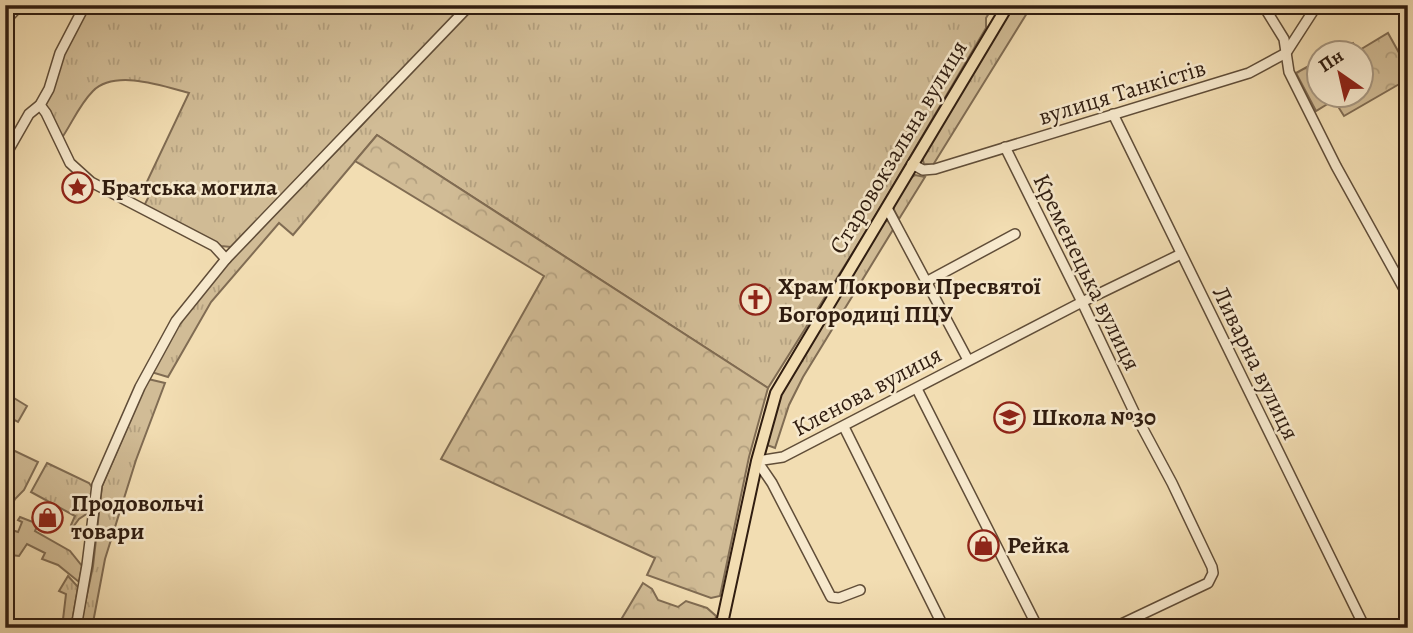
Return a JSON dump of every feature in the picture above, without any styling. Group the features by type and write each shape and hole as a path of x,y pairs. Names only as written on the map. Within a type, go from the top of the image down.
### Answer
{"main road":[{"name":"Старовокзальна вулиця","path":"720,628 757,461 776,393 1008,5"}],"street":[{"path":"5,20 20,5"},
{"path":"5,156 29,114 40,105 49,89 60,53 85,5"},
{"path":"76,628 97,485 140,387 176,321 226,259 470,5"},
{"path":"1263,5 1284,39 1289,72 1336,166 1408,296"},
{"name":"вулиця Танкістів","path":"912,164 923,170 935,169 1249,73 1286,52 1317,5"},
{"path":"40,105 70,163 91,182 214,246 226,259"},
{"name":"Ливарна вулиця","path":"1113,114 1365,628"},
{"name":"Кременецька вулиця","path":"1005,147 1212,567 1213,573 1208,583 1114,628"},
{"path":"887,208 968,360"},
{"path":"926,282 1015,234"},
{"name":"Кленова вулиця","path":"757,461 783,457 968,360 1181,254"},
{"path":"917,389 1038,628"},
{"path":"844,427 944,628"},
{"path":"757,461 772,483 831,597 860,590"}],"green space":[{"path":"85,5 466,5 241,240 231,247 221,246 144,206 150,194 143,190 189,93 140,81 102,84 88,97 59,142 40,105"},
{"path":"470,5 994,5 986,18 986,28 867,230 768,388 377,135 293,235 279,223 211,302 168,377 151,372 178,322 232,257 361,126"},
{"path":"1014,5 1032,5 933,165 924,164 922,157"},
{"path":"1388,33 1408,69 1408,79 1374,99 1374,41"},
{"path":"1304,69 1304,88 1296,73"},
{"path":"1339,108 1358,108 1344,116"},
{"path":"377,135 768,388 749,457 720,596 711,598 647,575 655,558 441,459 544,276 355,161"},
{"path":"915,175 925,177 899,219 894,209 896,200"},
{"path":"887,220 894,228 803,377 789,405 775,448 767,445 777,402"},
{"path":"148,379 165,383 136,460 105,559 92,628 80,628 93,566 102,486"},
{"path":"9,395 27,406 18,422 5,415 5,403"},
{"path":"5,451 15,451 38,462 24,490 9,510 5,527"},
{"path":"47,463 89,483 94,490 91,511 73,527 71,525 75,516 31,492"},
{"path":"20,517 38,524 35,531 70,551 82,566 79,582 58,565 42,559 45,553 27,544 19,556 11,555 7,543 12,530 18,532 22,522 18,520"},
{"path":"68,576 78,587 71,628 62,628 66,594 59,591"},
{"path":"643,583 652,589 658,600 678,607 686,601 707,608 716,616 714,628 616,628"}],"place":[{"name":"Братська могила","path":"78,187"},
{"name":"Храм Покрови Пресвятої Богородиці ПЦУ","path":"755,300"},
{"name":"Школа №30","path":"1009,417"},
{"name":"Продовольчі товари","path":"48,517"},
{"name":"Рейка","path":"984,545"}]}
